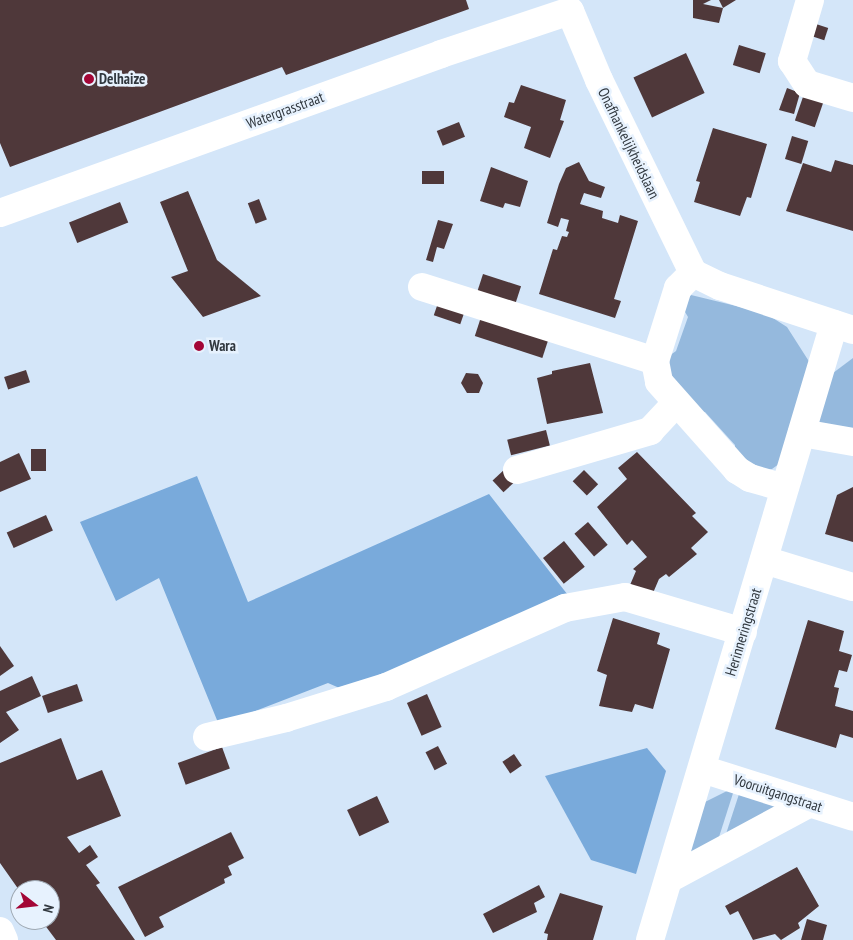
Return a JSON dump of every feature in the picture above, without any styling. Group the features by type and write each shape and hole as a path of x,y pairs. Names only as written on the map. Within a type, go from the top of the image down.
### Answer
{"street":[{"path":"810,0 792,61 807,84 853,98"},
{"name":"Watergrasstraat","path":"0,213 574,6"},
{"name":"Onafhankelijkheidslaan","path":"574,6 598,80 693,273"},
{"path":"785,488 750,478 737,470 659,382 655,361 678,288 693,273 720,286 844,327"},
{"path":"422,287 655,361"},
{"name":"Herinneringstraat","path":"650,940 802,433 844,327"},
{"path":"517,470 650,431 676,403"},
{"path":"802,433 853,442"},
{"path":"764,560 853,587"},
{"path":"207,737 286,718 386,687 565,608 625,597 743,632"},
{"name":"Vooruitgangstraat","path":"702,769 853,817"},
{"path":"669,879 810,803"},
{"path":"0,931 4,940"},
{"path":"0,937 4,940"}],"shaded area":[{"path":"691,295 765,313 787,327 810,363 783,461 772,469 763,471 735,456 735,445 705,412 695,411 669,384 665,359 676,351 688,317 681,305"},
{"path":"853,358 853,434 816,422 829,376"},
{"path":"197,476 248,602 489,494 571,599 344,690 328,683 219,725 159,578 116,601 80,522"},
{"path":"647,748 666,771 636,874 591,860 545,776"},
{"path":"735,787 719,837 680,864 697,806"},
{"path":"741,788 794,804 724,840"}],"building":[{"path":"0,0 466,0 469,9 286,75 282,67 10,167 0,143"},
{"path":"693,0 711,0 703,4 723,8 719,23 693,18"},
{"path":"719,0 736,0 723,8"},
{"path":"813,23 828,28 824,40 809,35"},
{"path":"739,45 766,53 760,73 733,65"},
{"path":"686,53 705,93 652,117 633,78"},
{"path":"521,85 566,100 560,120 564,121 550,158 524,148 531,127 504,117 509,102 514,103"},
{"path":"787,88 800,93 794,114 779,110"},
{"path":"804,94 824,101 815,127 795,120"},
{"path":"459,122 465,137 443,146 437,131"},
{"path":"713,128 767,144 751,198 747,197 740,216 694,202 700,182 696,181"},
{"path":"792,136 808,141 801,164 785,159"},
{"path":"835,160 853,165 853,231 786,211 803,163 831,172"},
{"path":"579,162 589,181 605,187 601,198 584,193 580,204 603,211 602,218 618,223 620,215 638,221 614,299 621,301 615,318 539,294 553,249 557,250 562,236 567,237 569,232 566,231 569,220 561,218 558,227 547,223 566,168"},
{"path":"491,167 528,181 520,207 505,203 503,208 480,201"},
{"path":"422,171 444,171 444,184 422,184"},
{"path":"188,191 217,260 261,296 203,317 171,277 188,271 160,202"},
{"path":"259,199 267,220 256,224 248,203"},
{"path":"120,202 128,222 77,243 69,223"},
{"path":"438,220 453,224 444,249 437,247 433,262 426,260"},
{"path":"483,274 521,286 515,306 477,294"},
{"path":"439,300 465,309 460,324 434,315"},
{"path":"481,317 549,339 542,358 475,336"},
{"path":"590,363 603,413 547,424 537,378 552,374 552,371"},
{"path":"26,370 30,382 8,389 4,377"},
{"path":"466,373 478,374 483,383 479,393 467,393 461,383"},
{"path":"546,430 550,446 511,455 507,440"},
{"path":"31,449 46,449 46,471 31,471"},
{"path":"637,452 696,513 692,516 708,532 691,548 697,554 669,577 666,574 659,579 653,593 630,585 636,571 633,569 647,557 632,540 627,545 597,507 627,479 618,468"},
{"path":"19,453 31,479 0,492 0,462"},
{"path":"505,469 516,481 503,492 493,481"},
{"path":"584,470 598,484 587,495 573,481"},
{"path":"853,487 853,542 825,534 837,495"},
{"path":"46,515 53,531 14,548 7,532"},
{"path":"588,522 608,545 594,556 574,534"},
{"path":"564,541 585,567 564,584 543,558"},
{"path":"613,618 660,633 657,644 670,649 653,709 635,704 632,712 599,706 607,675 597,671"},
{"path":"808,620 844,631 839,651 852,655 847,672 839,670 834,687 839,688 835,706 853,711 853,738 840,734 836,748 775,729"},
{"path":"0,646 14,666 0,676"},
{"path":"32,676 41,696 6,712 19,730 0,743 0,691"},
{"path":"77,684 83,701 48,713 42,696"},
{"path":"427,694 442,727 422,736 407,703"},
{"path":"61,738 77,780 102,770 121,816 67,837 79,853 90,845 98,857 86,865 100,883 96,885 135,940 56,940 48,930 60,930 60,880 12,880 0,863 0,763"},
{"path":"438,746 447,764 435,770 426,752"},
{"path":"222,747 230,769 186,785 178,763"},
{"path":"514,754 522,766 510,773 502,762"},
{"path":"377,796 389,822 359,836 347,810"},
{"path":"231,832 244,858 228,866 232,875 224,879 225,883 159,917 164,927 145,937 118,887"},
{"path":"797,867 819,906 798,923 800,928 781,940 775,934 753,940 738,911 730,915 725,906"},
{"path":"539,885 545,897 534,903 537,912 493,933 483,914"},
{"path":"560,893 603,906 593,940 547,940 548,934 544,933"},
{"path":"807,919 827,925 823,940 801,940"}],"place":[{"name":"Delhaize","path":"89,79"},
{"name":"Wara","path":"199,346"}]}
